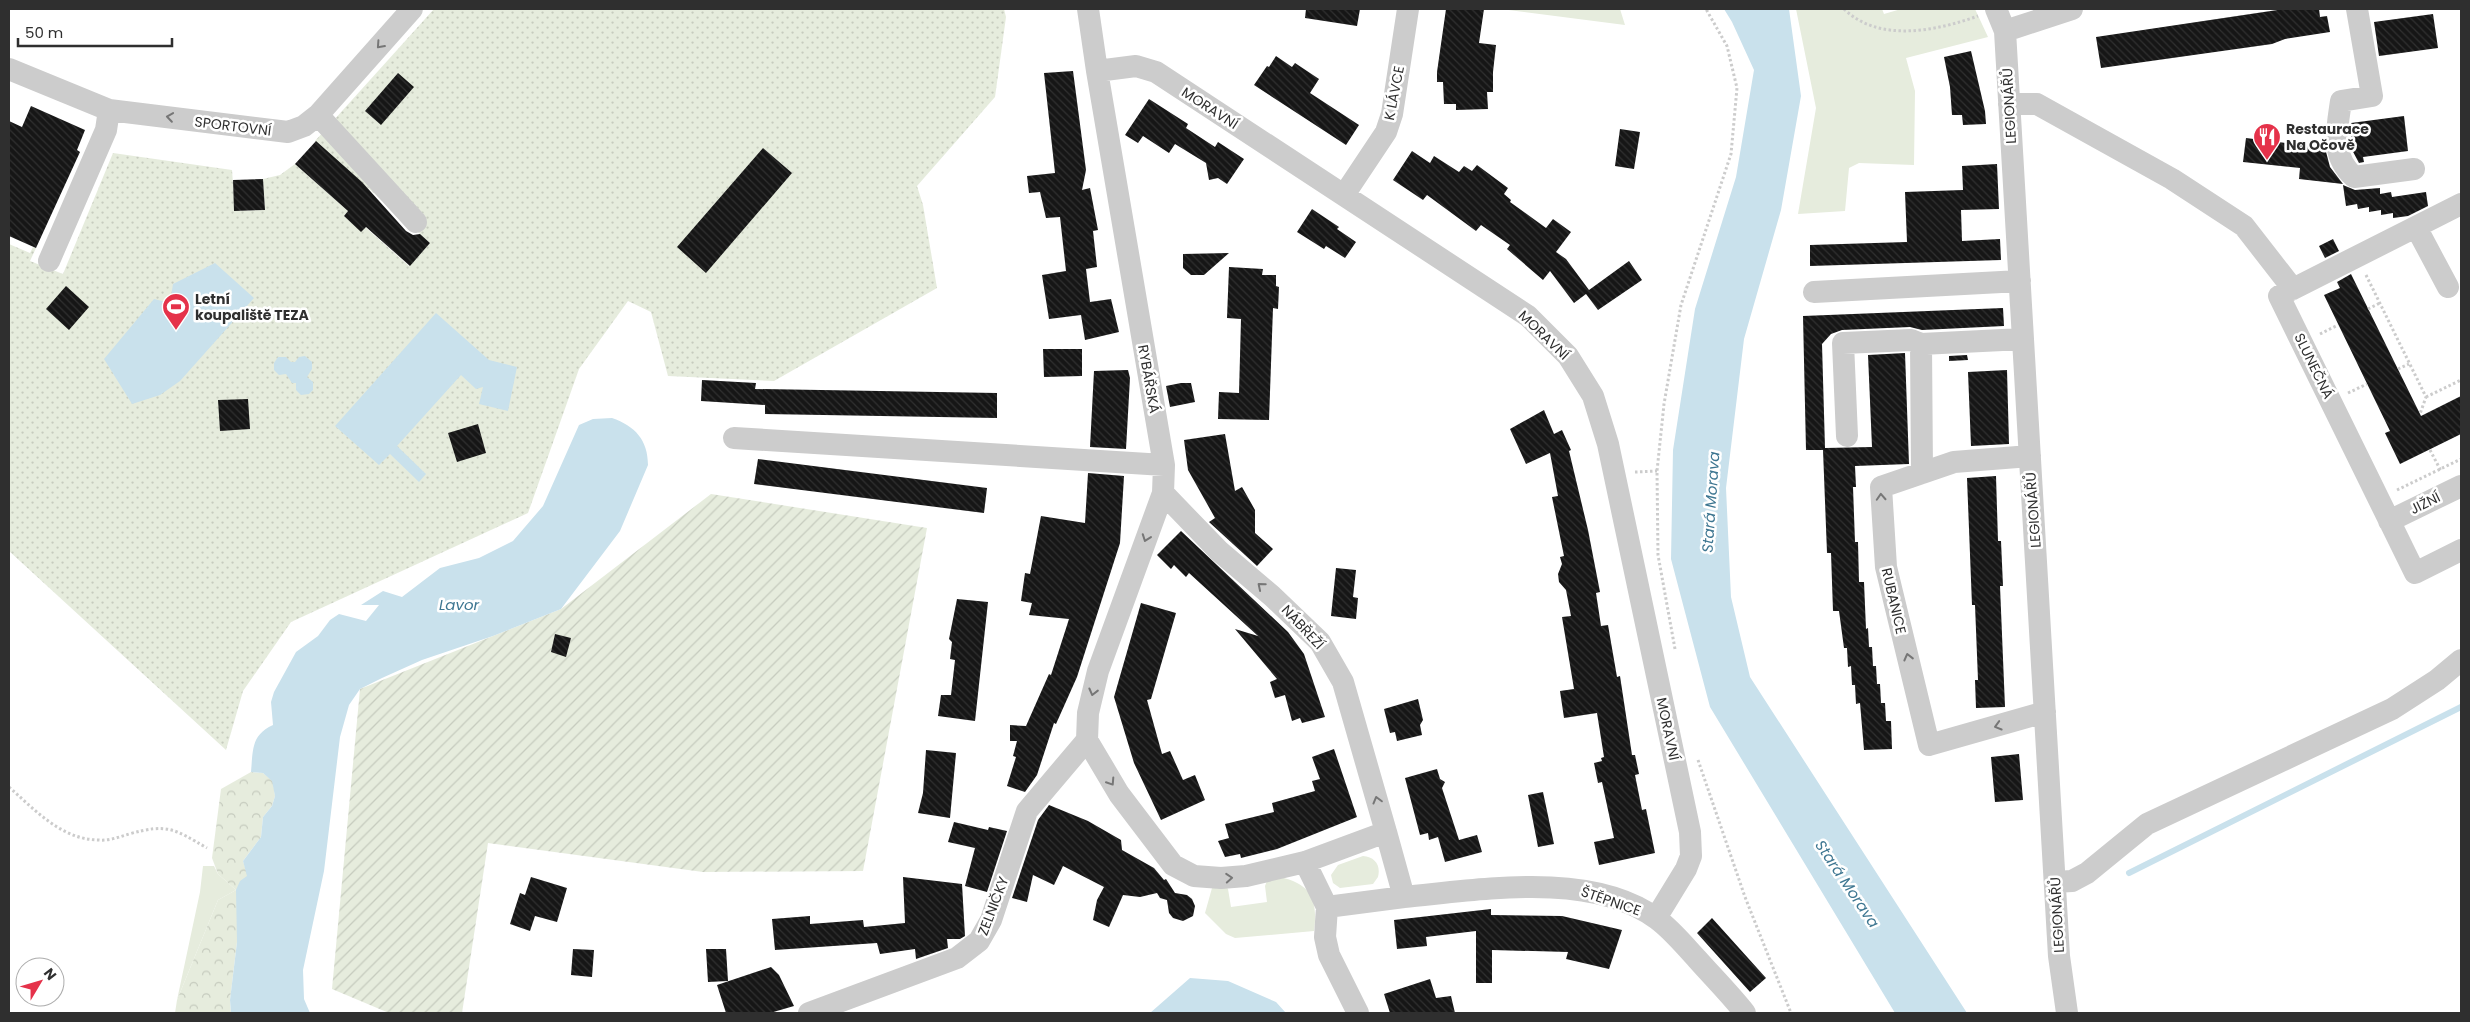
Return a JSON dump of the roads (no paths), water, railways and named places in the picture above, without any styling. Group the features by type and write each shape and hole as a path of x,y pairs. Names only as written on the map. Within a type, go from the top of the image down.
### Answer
{"street":[{"name":"SPORTOVNÍ","path":"9,69 109,110 288,132 304,126 318,115 412,9"},
{"name":"RYBÁŘSKÁ","path":"1087,740 1088,713 1098,670 1163,493 1164,466 1088,9"},
{"name":"K LÁVCE","path":"1344,195 1386,132 1392,114 1408,9"},
{"name":"LEGIONÁŘŮ","path":"1996,9 2005,31 2059,956 2067,1013"},
{"path":"2005,31 2072,9"},
{"path":"2357,9 2372,96 2341,101 2336,131 2338,154 2354,177 2414,169"},
{"name":"MORAVNÍ","path":"1097,71 1136,66 1156,72 1528,316 1568,356 1593,396 1608,444 1690,832 1691,856 1686,870 1656,918"},
{"path":"2009,104 2037,104 2172,178 2244,226 2293,289 2461,204"},
{"path":"49,261 106,130 109,110"},
{"path":"318,115 416,222"},
{"path":"2416,227 2448,287"},
{"path":"1814,292 2020,281"},
{"name":"SLUNEČNÁ","path":"2293,289 2280,296 2415,573 2461,550"},
{"path":"1847,436 1843,343 1911,340 1921,344 2023,339"},
{"path":"1921,344 1922,473"},
{"path":"734,438 1164,466"},
{"name":"RUBANICE","path":"2030,456 1954,462 1881,487 1886,567 1929,745 2045,712"},
{"name":"JIŽNÍ","path":"2389,521 2461,486"},
{"name":"NÁBŘEŽÍ","path":"1163,493 1219,550 1272,596 1320,642 1343,682 1404,897"},
{"path":"2055,882 2072,881 2087,872 2147,824 2392,709 2437,680 2461,660"},
{"path":"1087,740 1119,794 1173,865 1194,876 1221,878 1246,876 1305,862 1386,832"},
{"name":"ZELNIČKY","path":"809,1013 957,958 979,941 991,920 1027,811 1087,740"},
{"path":"1305,862 1327,907 1325,937 1329,955 1358,1013"},
{"name":"ŠTĚPNICE","path":"1404,897 1532,888 1570,888 1630,904 1656,918 1672,932 1745,1013"},
{"path":"1327,907 1404,897"}],"water":[{"name":"Stará Morava","path":"1724,9 1789,9 1801,96 1781,210 1744,339 1726,488 1731,597 1750,677 1967,1013 1895,1013 1710,707 1671,559 1673,450 1695,309 1736,177 1754,70"},
{"name":"Letní koupaliště TEZA","path":"215,263 254,298 180,381 160,395 132,404 104,359 154,299 170,303 173,284"},
{"path":"436,313 489,360 517,367 508,411 479,404 483,387 476,389 461,375 397,446 426,474 419,482 390,454 379,465 335,426"},
{"name":"Letní koupaliště TEZA","path":"305,356 312,362 312,369 307,377 313,382 313,390 309,394 301,395 296,390 296,383 292,383 286,374 279,375 274,370 274,363 278,357 286,357 291,362 295,362 299,357"},
{"name":"Lavor","path":"612,418 627,425 639,435 646,448 648,465 620,531 561,609 493,636 422,660 360,689 349,705 340,737 324,871 303,970 304,999 310,1013 231,1013 230,1000 237,942 236,890 240,881 247,876 243,861 261,837 263,817 272,806 275,796 272,781 263,773 251,772 253,750 261,733 273,725 271,702 274,692 296,652 318,636 330,620 339,614 366,621 379,605 361,605 383,591 402,597 440,568 479,558 513,541 543,506 579,425 593,419"},
{"path":"1190,978 1228,981 1276,1002 1286,1013 1150,1013"}],"waterway":[{"path":"2129,873 2461,707"}],"place":[{"name":"Restaurace Na Očově","path":"2267,161"},
{"name":"Letní koupaliště TEZA","path":"176,331"}]}
